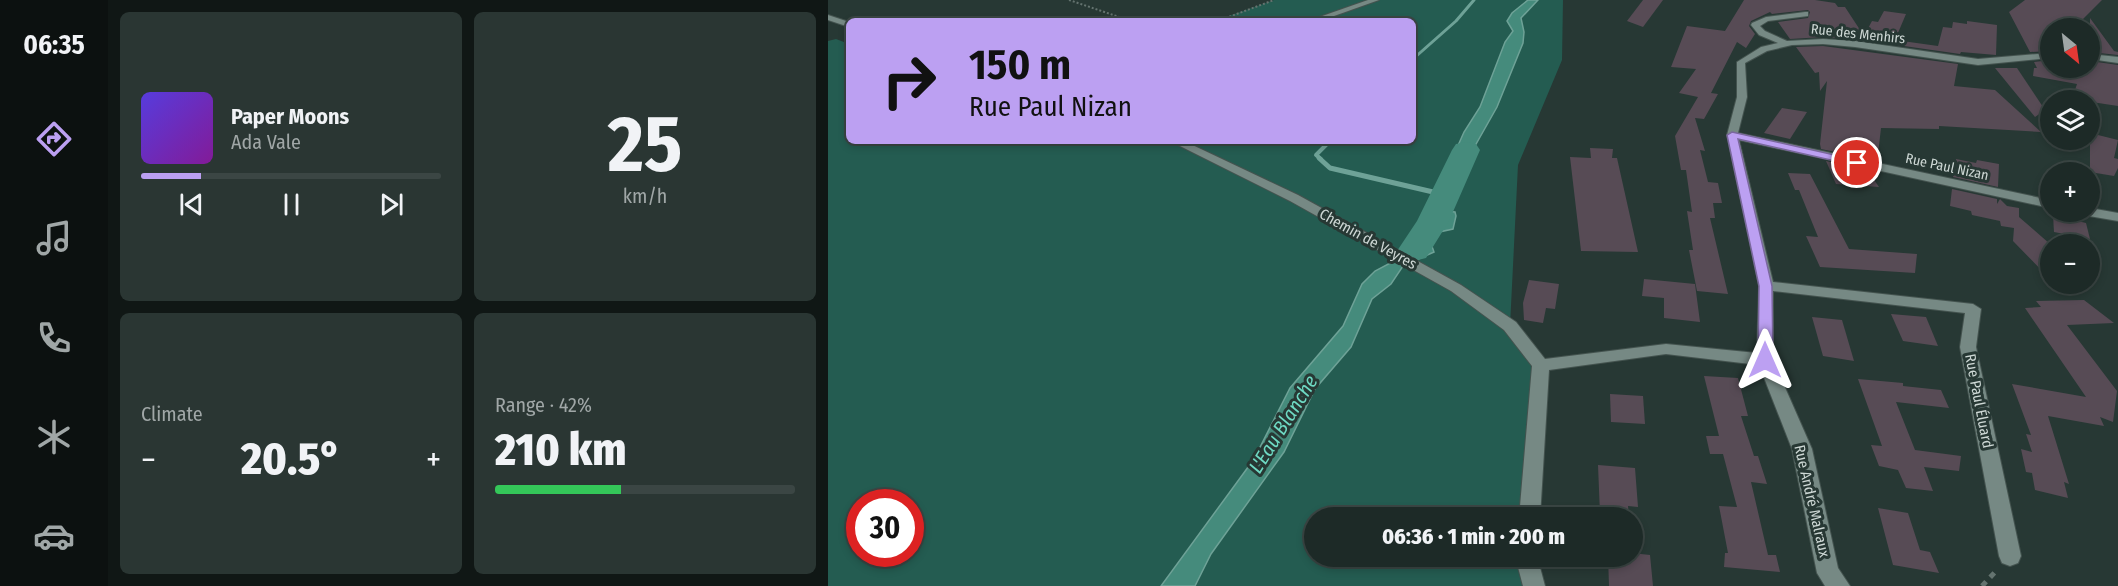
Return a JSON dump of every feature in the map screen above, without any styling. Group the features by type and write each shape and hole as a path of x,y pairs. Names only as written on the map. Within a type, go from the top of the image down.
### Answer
{"street":[{"path":"1321,18 1375,0"},
{"path":"1784,43 1762,33 1755,25 1766,19 1805,14"},
{"path":"828,17 846,24"},
{"name":"Rue des Menhirs","path":"1732,135 1742,97 1741,62 1758,51 1784,43 1853,44 1977,62 1998,63 2040,57"},
{"path":"2100,58 2118,60"},
{"name":"Rue Paul Nizan","path":"1732,135 2040,202"},
{"name":"Rue André Malraux","path":"1732,135 1766,286 1765,360 1802,449 1828,573 1839,586"},
{"name":"Chemin de Veyres","path":"1180,144 1294,198 1456,288 1510,326 1540,365"},
{"path":"2100,213 2117,215"},
{"name":"Rue Paul Éluard","path":"1766,286 1973,309 1968,347 2010,556"},
{"path":"1530,507 1540,365 1666,349 1765,360"},
{"path":"1529,567 1534,586"}],"path":[{"path":"1069,0 1122,18"},
{"path":"1226,18 1274,0"}],"shaded area":[{"path":"1274,0 1563,0 1562,60 1518,165 1510,326 1541,365 1530,507 1304,507 1304,567 1529,567 1534,586 828,586 828,41 836,39 846,43 846,144 1416,144 1416,18 1223,18"}],"water":[{"path":"1528,0 1538,0 1521,18 1524,32 1523,43 1497,107 1475,146 1457,199 1444,197 1452,159 1464,132 1480,107 1505,42 1513,31 1507,21 1512,13"},
{"path":"1435,210 1455,212 1453,229 1430,234 1429,238 1434,252 1403,266 1391,284 1372,299 1351,347 1315,389 1284,452 1211,554 1195,586 1161,586 1254,459 1290,388 1343,326 1362,284 1375,271 1411,252 1416,242 1417,228"}],"building":[{"path":"1643,0 1663,0 1643,27 1627,21"},
{"path":"1744,0 1815,0 1835,3 1838,7 1845,7 1864,36 1872,21 1878,22 1884,11 1906,14 1895,40 1938,46 1943,27 1952,28 1953,22 1967,24 1967,21 1997,25 1996,55 1961,52 1960,54 1855,39 1823,37 1790,39 1778,22 1808,18 1810,12 1808,10 1772,14 1770,12 1751,21 1749,26 1755,34 1746,48 1737,42 1711,93 1718,94 1704,119 1695,118 1705,151 1700,150 1708,182 1718,183 1722,203 1713,203 1715,218 1710,218 1728,294 1697,291 1689,250 1693,250 1687,211 1692,212 1686,170 1681,170 1675,136 1698,97 1679,93 1696,69 1671,67 1687,26 1725,31"},
{"path":"2025,0 2102,0 2084,18 2040,18 2040,52 2030,52 2009,12"},
{"path":"2100,32 2114,51 2118,52 2118,55 2100,53"},
{"path":"1823,46 1958,64 1954,86 1995,90 2040,132 1939,126 1939,129 1881,128 1878,154 1855,150 1860,157 1821,149 1827,81 1820,91 1819,72 1815,73 1796,47"},
{"path":"2040,61 2040,77 2033,76 2034,68 2037,68 2034,62"},
{"path":"2100,62 2118,65 2118,106 2100,103 2100,90 2075,90 2077,84 2044,78 2100,78"},
{"path":"1995,68 2017,68 2040,102 2040,114 2035,117"},
{"path":"1782,108 1807,112 1790,139 1764,133"},
{"path":"2100,136 2118,140 2114,158 2118,159 2118,168 2114,176 2100,174 2100,162 2090,162 2090,150 2100,150"},
{"path":"1590,148 1613,149 1612,158 1617,158 1638,252 1581,251 1570,157 1591,158"},
{"path":"1956,159 1999,164 1998,187 1953,177"},
{"path":"1826,161 1868,171 1879,187 1836,184"},
{"path":"1788,173 1810,174 1849,249 1917,254 1915,273 1820,267 1806,236 1818,237 1799,190 1795,190"},
{"path":"1952,189 1997,199 1997,204 2000,199 2007,206 2019,208 2019,217 2040,235 2040,269 2013,241 2014,228 2001,226 2000,221 1972,215 1971,211 1950,206"},
{"path":"2053,222 2082,222 2086,223 2089,234 2064,234 2054,232"},
{"path":"1644,279 1695,284 1700,322 1664,318 1664,298 1642,296"},
{"path":"1529,280 1559,284 1555,309 1546,308 1543,323 1524,320 1523,303"},
{"path":"2084,300 2114,323 2067,325 2117,391 2113,422 2100,417 2104,426 2048,416 2069,484 2064,482 2068,498 2035,490 2032,473 2026,472 2021,449 2032,452 2026,434 2031,435 2012,384 2086,397 2025,308 2041,307 2036,301"},
{"path":"1891,314 1926,317 1938,346 1903,341"},
{"path":"1812,317 1842,320 1854,361 1823,356"},
{"path":"1704,376 1738,378 1748,416 1741,416 1754,456 1758,456 1767,484 1751,482 1768,555 1776,555 1780,572 1724,567 1725,553 1728,553 1719,506 1737,507 1723,454 1710,454 1706,436 1719,436"},
{"path":"1858,379 1903,383 1903,386 1941,390 1949,408 1896,402 1915,450 1961,456 1959,471 1924,467 1933,491 1906,488 1898,470 1879,466 1871,445 1882,446"},
{"path":"1610,394 1643,396 1645,424 1611,422"},
{"path":"1598,465 1635,468 1638,507 1600,507"},
{"path":"1878,508 1908,513 1920,550 1930,552 1939,573 1893,565"},
{"path":"1643,554 1650,555 1653,586 1609,586 1608,567 1643,567"}],"waterway":[{"name":"L'Eau Blanche","path":"1416,56 1456,21 1474,0"},
{"name":"L'Eau Blanche","path":"1321,159 1316,155 1327,144"},
{"name":"L'Eau Blanche","path":"1414,251 1433,221 1466,150"},
{"name":"L'Eau Blanche","path":"1319,158 1330,168 1446,195"}],"route":[{"path":"1765,360 1766,286 1732,135 1857,163"}]}
